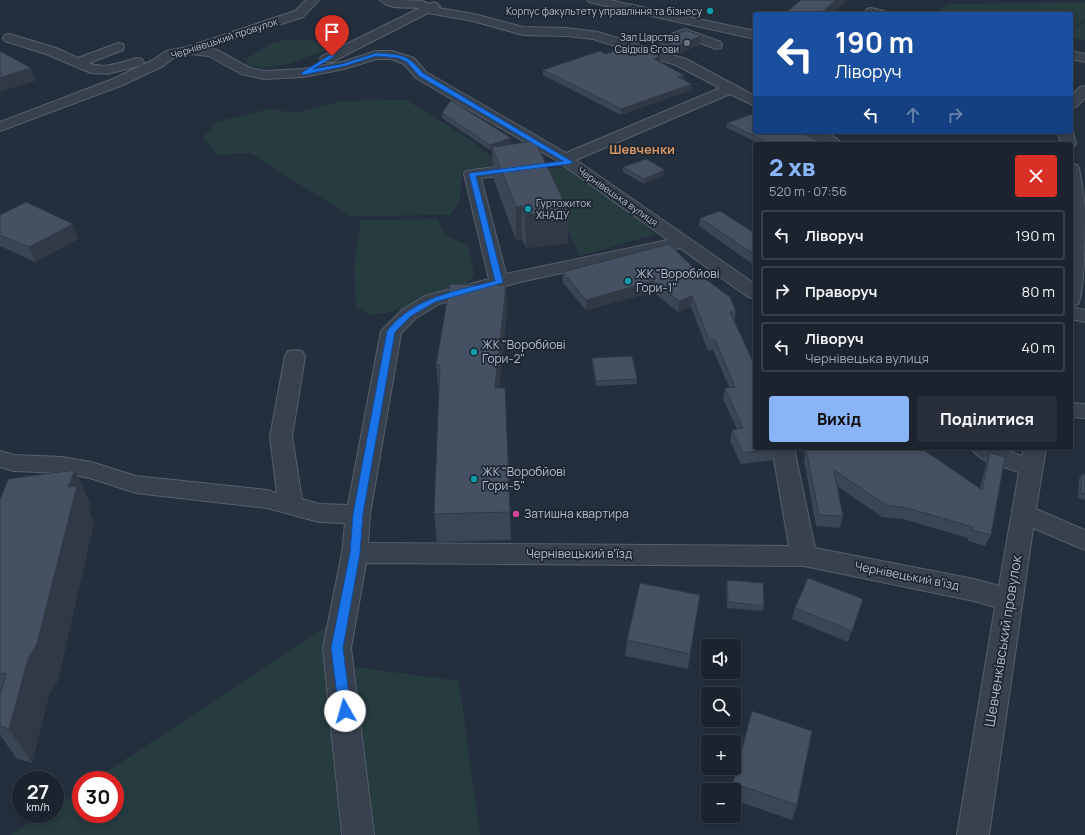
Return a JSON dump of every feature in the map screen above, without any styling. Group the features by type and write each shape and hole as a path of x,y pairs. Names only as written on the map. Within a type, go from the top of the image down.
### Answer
{"street":[{"name":"Чернівецький провулок","path":"0,127 118,82 158,63 171,54 190,50 299,14 313,0"},
{"path":"386,0 394,3 422,5 433,11 474,18 523,31 566,32 594,35 681,62 753,101"},
{"name":"Чернівецька вулиця","path":"303,73 320,62 428,8 450,0"},
{"path":"593,0 753,35"},
{"path":"644,50 686,33 716,45"},
{"path":"9,38 51,51 91,69 108,70 171,54"},
{"path":"77,63 118,47"},
{"name":"Чернівецька вулиця","path":"190,50 212,53 246,71 264,75 303,73 344,65 376,55 399,56 409,61 421,75 568,160 753,292"},
{"path":"1073,55 1085,58"},
{"path":"499,282 472,174 543,165 568,160 730,89"},
{"path":"1073,102 1085,90"},
{"path":"816,134 830,142"},
{"path":"1073,183 1081,242 1075,263 1073,282"},
{"path":"358,835 337,648 355,553 358,514 391,331 409,314 432,300 521,276 683,242"},
{"path":"1073,313 1085,316"},
{"path":"291,506 281,437 295,356"},
{"path":"1073,410 1085,411"},
{"path":"783,450 804,556"},
{"path":"986,450 998,456 1033,458"},
{"name":"Шевченківський провулок","path":"973,835 1009,600 1033,458"},
{"path":"0,459 14,463 62,465 91,470 136,484 267,499 319,513 358,514"},
{"path":"1023,514 1085,540"},
{"name":"Чернівецький вʼїзд","path":"355,553 804,556 974,590 1009,600"}],"green space":[{"path":"1085,2 1085,19 1073,28 1073,12 938,12 948,4"},
{"path":"1085,21 1085,41 1073,38 1073,30"},
{"path":"286,40 309,40 321,43 344,40 347,43 290,63 262,69 248,65 245,60 272,43"},
{"path":"406,100 466,137 499,163 462,173 460,200 450,215 350,216 250,153 217,155 203,138 216,122 269,109 296,113 342,101"},
{"path":"564,167 600,191 656,234 580,256 539,169"},
{"path":"438,219 445,236 468,245 474,275 463,288 410,308 373,315 356,308 354,266 361,220"},
{"path":"334,621 326,650 340,835 11,835 29,823 64,823 64,800 72,795 72,823 124,823 124,771 108,771"},
{"path":"355,667 459,681 480,835 374,835"}],"building":[{"path":"801,0 836,0 822,12 786,12"},
{"path":"686,30 701,36 677,46 660,41"},
{"path":"629,46 660,56 654,59 684,75 677,77 692,84 621,109 543,70 600,51 606,54"},
{"path":"0,51 31,68 0,78"},
{"path":"451,100 511,138 490,145 442,113"},
{"path":"753,114 753,134 804,134 820,142 767,142 727,123"},
{"path":"535,141 568,210 525,215 522,206 516,207 492,147"},
{"path":"646,159 665,170 644,179 623,167"},
{"path":"26,202 73,224 29,247 0,235 0,215"},
{"path":"720,211 753,232 753,254 700,218"},
{"path":"669,244 704,278 730,297 736,312 730,312 753,362 753,450 767,450 743,453 732,430 743,428 725,388 735,387 715,340 709,340 692,296 679,301 653,281 586,300 563,272"},
{"path":"450,284 506,285 495,388 505,388 510,512 434,514 440,365 436,365"},
{"path":"632,356 637,379 596,381 592,358"},
{"path":"806,450 924,450 982,490 990,453 1005,457 991,535 972,530 973,527 907,508 886,505 834,470 843,516 819,515"},
{"path":"75,470 68,487 77,486 37,644 28,659 9,729 0,726 0,696 6,673 0,674 0,500 8,479"},
{"path":"1082,474 1085,475 1085,494 1081,493"},
{"path":"808,578 863,599 852,631 795,608"},
{"path":"727,580 763,583 764,606 728,602"},
{"path":"640,583 700,595 690,654 627,640"},
{"path":"752,711 812,731 797,805 741,786 741,783 733,783 735,775 741,775 741,753"}],"place":[{"name":"Корпус факультету управління та бізнесу","path":"710,11"},
{"name":"Зал Царства Свідків Єгови","path":"687,43"},
{"name":"Гуртожиток ХНАДУ","path":"528,209"},
{"name":"ЖК \"Воробйові Гори-1\"","path":"628,281"},
{"name":"ЖК \"Воробйові Гори-2\"","path":"474,352"},
{"name":"ЖК \"Воробйові Гори-5\"","path":"474,479"},
{"name":"Затишна квартира","path":"516,514"}],"district":[{"name":"Шевченки","path":"642,149"}],"route":[{"path":"332,56 303,73 344,65 376,55 384,54 399,56 409,61 421,75 570,162 472,174 499,282 432,300 409,314 391,331 358,514 355,553 337,648 345,711"}]}
